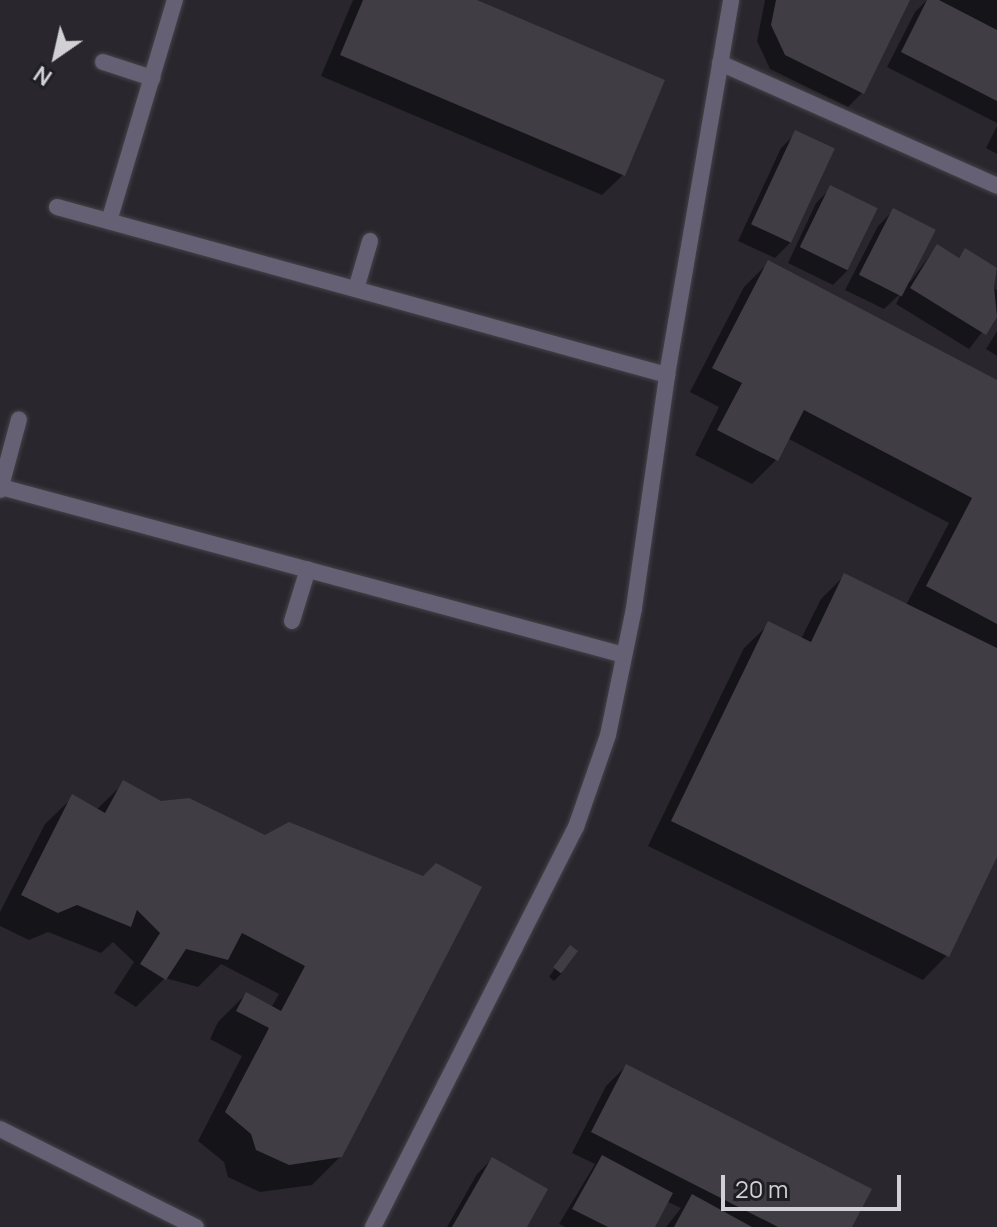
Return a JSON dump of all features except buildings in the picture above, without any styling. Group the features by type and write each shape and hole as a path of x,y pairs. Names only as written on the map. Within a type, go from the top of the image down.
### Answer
{"street":[{"path":"109,221 175,0"},
{"path":"373,1227 576,827 608,735 624,655 667,375 731,0"},
{"path":"103,62 152,78"},
{"path":"720,63 997,186"},
{"path":"57,207 667,375"},
{"path":"356,289 370,241"},
{"path":"19,419 0,489 624,655"},
{"path":"292,621 308,569"},
{"path":"0,1129 196,1227"}]}
